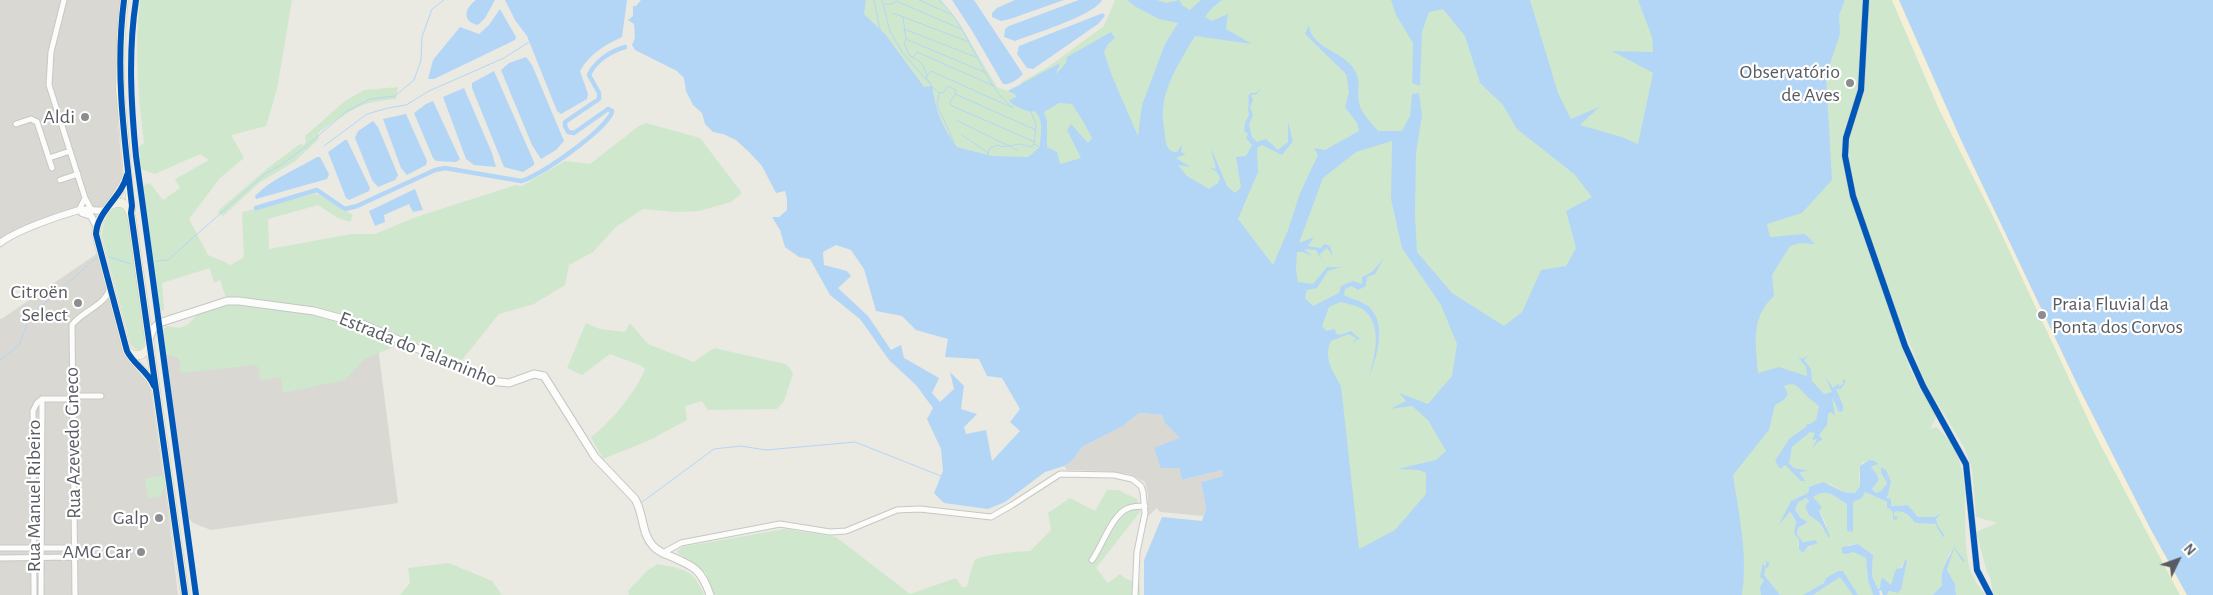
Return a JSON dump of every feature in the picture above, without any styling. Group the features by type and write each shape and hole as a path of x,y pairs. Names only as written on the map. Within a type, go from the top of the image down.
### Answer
{"main road":[{"path":"124,0 120,89 127,175 185,595"},
{"path":"127,175 125,184 97,227 96,234 127,351 133,361 149,376 158,397"},
{"path":"109,207 116,202 124,203 131,213"},
{"name":"Estrada do Talaminho","path":"159,323 227,301 314,310 365,325 490,381 509,383 534,374 543,375 559,403 595,456 635,499 648,540 663,553 694,567 701,573 710,595"},
{"path":"127,351 133,355 141,355 148,349 152,330 159,323 146,314"}],"street":[{"path":"64,0 51,52 49,75 52,98 86,198 93,211"},
{"path":"1866,0 1862,90 1846,138 1845,156 1853,196 1905,346 1923,386 1966,464 1977,570 1990,595"},
{"path":"16,124 31,119 35,120 52,168"},
{"path":"49,158 70,151"},
{"path":"60,180 78,174"},
{"path":"79,210 86,198"},
{"path":"0,243 24,229 79,210 93,211 109,207"},
{"path":"68,215 83,213 91,216 97,227"},
{"name":"Rua Azevedo Gneco","path":"75,595 72,326 107,295 110,288"},
{"path":"99,303 109,302 115,307"},
{"path":"73,397 101,396"},
{"name":"Rua Manuel Ribeiro","path":"34,595 42,399 73,397"},
{"path":"663,553 681,543 780,524 830,532 846,531 897,510 920,509 991,517 1060,474 1114,474 1132,479 1141,486 1145,506 1137,560 1135,595"},
{"path":"1092,560 1102,540 1123,511 1130,507 1145,506"},
{"path":"0,548 74,548"},
{"path":"37,557 41,595"},
{"path":"0,558 74,557"}],"shaded area":[{"path":"0,0 123,0 117,71 118,125 123,178 120,185 106,204 100,207 12,234 0,241"},
{"path":"98,253 125,354 150,384 178,595 0,595 0,319"},
{"path":"161,331 378,347 398,503 211,530 193,523 186,515"},
{"path":"1139,413 1162,415 1165,423 1181,439 1179,468 1182,480 1222,470 1224,476 1201,482 1206,508 1203,516 1160,512 1157,508 1147,517 1148,495 1145,482 1129,474 1067,470 1064,466 1072,461 1082,447 1123,426"}],"green space":[{"path":"140,0 292,0 277,89 266,126 231,135 244,158 220,178 189,219 208,255 231,265 244,257 243,212 314,194 320,195 353,215 350,222 338,218 318,205 268,219 269,249 352,234 375,234 416,217 516,185 522,186 565,161 590,164 639,126 646,123 700,138 742,193 731,202 699,211 677,212 643,209 616,227 593,252 569,265 565,285 534,304 499,314 462,360 406,338 389,349 366,358 345,380 283,393 281,377 260,380 258,367 254,365 181,373 179,370 181,362 177,357 164,354 161,331 167,326 180,327 188,324 201,312 226,298 220,280 214,283 210,268 162,283 164,310 158,312 141,186 150,183 163,200 180,188 175,179 209,160 200,154 155,174 141,169 139,147 144,143 137,54"},
{"path":"805,0 941,0 960,25 997,87 1008,91 1013,87 1063,96 1114,112 1044,236"},
{"path":"1115,0 1892,0 1939,109 1996,222 2096,436 2180,595 1994,595 1976,532 1997,523 1976,517 1972,469 1964,447 1926,384 1901,322 1897,325 1905,357 1915,380 1936,417 1930,429 1936,427 1950,442 1958,458 1963,476 1965,495 1967,553 1972,575 1985,595 1956,595 1954,583 1947,570 1952,551 1949,554 1941,580 1942,585 1933,595 1887,595 1889,591 1897,593 1905,561 1891,585 1878,589 1872,576 1873,555 1858,544 1848,545 1847,554 1853,552 1867,558 1868,580 1873,595 1378,595 1128,121 1020,83 1048,67 1104,26","holes":["1869,460 1875,461 1875,466 1871,467 1879,480 1872,489 1876,493 1881,491 1887,483 1881,473 1891,482 1887,495 1891,506 1908,505 1918,517 1934,517 1942,513 1936,519 1937,523 1916,523 1903,512 1893,512 1888,508 1887,502 1865,492 1862,498 1853,502 1853,531 1847,531 1847,504 1831,494 1818,494 1812,497 1827,526 1823,530 1806,498 1799,502 1795,508 1801,518 1808,522 1798,528 1797,534 1803,542 1815,540 1811,547 1807,547 1803,552 1798,545 1799,540 1794,533 1796,521 1789,512 1779,525 1787,511 1808,493 1809,487 1830,484 1844,492 1855,493 1860,486 1859,474 1862,463"]},
{"path":"398,87 396,99 369,103 342,116 318,133 319,139 294,162 260,182 223,216 218,213 219,210 269,167 300,144 304,145 306,142 305,136 345,101 364,90"},
{"path":"118,206 123,207 127,212 145,341 143,347 139,350 131,345 102,236 106,219"},
{"path":"586,323 600,329 625,332 630,323 648,344 694,362 714,348 785,364 793,374 784,401 777,409 708,410 702,401 685,406 687,420 650,440 603,459 591,437 622,406 636,387 645,369 642,366 610,354 582,375 567,368"},
{"path":"164,475 165,486 160,497 148,498 145,479"},
{"path":"1107,490 1118,490 1137,499 1140,512 1096,568 1108,583 1120,574 1140,585 1140,595 712,595 706,573 677,552 682,547 785,529 836,537 910,594 956,578 962,587 967,587 975,560 992,555 1030,551 1051,530 1048,513 1070,498 1095,511"},
{"path":"449,563 492,581 502,595 400,595 410,583 408,568"},
{"path":"658,564 681,569 692,575 704,595 629,595 628,591 648,570"}],"sand":[{"name":"Praia Fluvial da Ponta dos Corvos","path":"1892,0 1899,0 1938,88 2116,461 2187,595 2180,595 2096,436 1996,222 1939,109"}],"water":[{"path":"476,0 495,0 485,18 478,25 469,21 467,17 467,10"},
{"path":"505,0 627,0 622,37 598,51 580,71 588,94 587,99 561,114 557,111 527,36 515,20"},
{"path":"641,0 866,0 864,14 886,35 924,87 932,86 940,118 947,133 957,147 992,156 1028,157 1040,147 1040,118 1034,111 1031,112 1018,108 1013,104 1009,100 1016,97 1015,94 1008,91 1060,63 1056,74 1066,63 1067,57 1111,32 1115,38 1108,44 1104,52 1112,76 1138,136 1142,105 1165,44 1178,23 1159,19 1127,0 1157,0 1166,3 1179,0 1183,6 1190,10 1201,0 1222,0 1205,17 1212,21 1228,14 1226,29 1252,44 1195,36 1175,70 1167,89 1163,108 1166,142 1169,149 1174,152 1177,152 1182,144 1181,152 1186,154 1176,158 1191,167 1178,165 1187,176 1209,189 1218,183 1220,178 1217,172 1209,167 1216,169 1211,148 1227,186 1235,193 1241,187 1236,157 1246,156 1252,145 1246,138 1248,134 1244,131 1249,115 1248,96 1251,93 1256,93 1261,88 1257,94 1251,95 1253,100 1250,107 1253,115 1249,124 1252,137 1257,142 1266,139 1278,150 1288,142 1288,122 1293,141 1282,155 1262,145 1257,148 1258,172 1238,219 1273,265 1288,230 1300,193 1318,155 1314,148 1325,150 1359,131 1357,123 1345,107 1349,92 1346,74 1305,34 1309,25 1314,38 1319,43 1344,58 1354,69 1358,79 1361,109 1378,131 1402,131 1410,116 1412,94 1419,93 1422,115 1416,153 1415,214 1417,252 1452,293 1504,326 1522,312 1541,270 1566,266 1576,248 1566,211 1592,197 1574,174 1517,129 1503,105 1480,83 1465,36 1443,9 1429,12 1422,32 1420,86 1412,83 1413,43 1396,15 1391,0 1530,0 1558,93 1571,119 1599,107 1580,125 1622,137 1638,144 1653,73 1612,51 1653,52 1652,37 1638,0 1845,0 1839,15 1840,34 1826,76 1832,180 1802,213 1767,224 1770,237 1805,234 1815,244 1801,243 1790,246 1772,275 1774,296 1761,313 1756,332 1758,373 1779,367 1807,376 1806,367 1798,357 1802,359 1809,355 1804,360 1811,369 1812,381 1824,394 1832,392 1825,376 1833,388 1839,383 1839,387 1844,382 1842,381 1843,379 1846,381 1841,389 1836,389 1843,405 1843,411 1839,412 1832,397 1835,416 1831,412 1828,414 1827,425 1819,435 1823,440 1819,441 1812,449 1817,439 1812,440 1815,433 1810,432 1792,447 1789,463 1794,468 1809,471 1799,472 1805,481 1801,481 1785,465 1780,469 1775,461 1789,439 1807,426 1806,424 1816,420 1819,406 1796,386 1791,384 1784,386 1788,394 1784,400 1775,405 1769,430 1733,475 1743,550 1744,580 1742,595 1144,595 1144,560 1162,517 1202,521 1206,508 1201,482 1223,476 1222,470 1182,480 1179,468 1161,468 1154,448 1180,438 1165,423 1162,415 1139,413 1123,426 1082,447 1072,461 1064,466 1045,472 1005,502 988,509 944,503 934,493 943,471 941,449 927,419 933,408 916,385 889,360 860,319 830,295 810,259 799,257 785,247 780,230 772,217 779,217 787,210 785,191 776,193 762,166 736,140 713,132 705,124 702,113 693,105 686,91 684,78 677,71 635,50 632,45 635,38 634,24 628,20 633,16 633,6 636,6","holes":["1059,103 1072,104 1092,138 1088,143 1071,124 1067,130 1081,158 1060,164 1057,152 1047,147 1047,121 1044,112","1392,141 1391,199 1402,248 1441,305 1457,344 1452,376 1428,404 1399,393 1406,401 1390,409 1412,406 1428,420 1446,451 1436,460 1397,469 1419,470 1426,473 1426,494 1395,530 1359,549 1341,386 1330,365 1328,353 1331,341 1349,334 1356,338 1352,346 1357,339 1361,340 1351,331 1340,335 1336,333 1335,329 1326,331 1322,326 1329,307 1340,302 1358,307 1366,312 1371,319 1376,336 1373,363 1368,380 1377,353 1379,342 1378,323 1375,314 1369,307 1344,295 1345,289 1352,286 1358,290 1366,286 1367,277 1375,274 1384,258 1372,272 1362,277 1362,284 1353,281 1341,286 1339,293 1313,306 1305,298 1307,290 1317,288 1328,271 1341,267 1327,267 1313,284 1298,282 1296,270 1297,252 1303,252 1312,256 1304,249 1316,250 1321,259 1320,254 1327,248 1333,256 1330,246 1324,244 1321,248 1308,246 1314,237 1299,243 1323,178 1356,152","836,245 851,250 864,269 876,311 902,316 916,330 948,339 945,357 979,359 987,376 1002,378 1020,409 1010,422 1020,431 992,461 986,430 966,434 964,427 977,414 961,409 964,386 950,372 954,389 940,402 932,393 939,378 904,358 901,345 891,350 868,316 838,288 851,276 847,271 824,265 823,252"]},
{"path":"952,0 974,0 1023,74 1011,83 1003,84"},
{"path":"1015,0 1064,0 1010,19 1001,21 992,17 992,13 997,8"},
{"path":"1079,0 1102,0 1088,12 1049,29 1015,41 1004,37 1005,29 1009,26"},
{"path":"1899,0 2213,0 2213,595 2187,595 2150,528 2078,386 1961,140"},
{"path":"500,9 516,37 515,40 434,79 428,79 433,60 460,27 479,34 489,25"},
{"path":"1103,13 1105,16 1098,24 1033,69 1027,68 1017,54 1019,46"},
{"path":"526,57 532,65 564,141 556,150 541,159 532,145 501,70 509,63"},
{"path":"494,71 534,162 534,165 523,172 504,167 472,88 472,83"},
{"path":"464,88 492,153 496,167 474,165 466,159 443,97"},
{"path":"433,101 460,159 456,162 436,161 433,158 414,113"},
{"path":"406,114 427,161 426,165 407,175 401,168 383,119"},
{"path":"373,121 378,127 398,175 395,180 378,187 372,180 355,138 358,131"},
{"path":"347,140 370,188 369,191 349,200 346,198 328,152"},
{"path":"320,157 329,174 327,179 256,199 255,196 269,184"},
{"path":"415,189 423,210 413,212 409,204 384,215 385,222 375,226 369,211"},
{"path":"1869,460 1875,461 1878,464 1871,467 1879,480 1872,489 1876,493 1881,491 1887,483 1881,473 1881,467 1886,470 1891,482 1887,498 1891,499 1891,506 1908,505 1918,517 1934,517 1942,513 1936,519 1938,526 1945,536 1943,537 1936,526 1937,524 1915,523 1903,512 1894,512 1894,516 1898,517 1896,520 1893,519 1893,512 1887,507 1887,502 1865,492 1862,498 1853,502 1853,532 1847,531 1847,504 1831,494 1823,493 1813,497 1822,507 1819,511 1830,536 1829,538 1819,522 1809,515 1805,506 1809,501 1806,498 1799,502 1795,509 1801,518 1808,522 1798,528 1797,534 1803,542 1815,540 1818,543 1807,547 1803,553 1799,549 1799,540 1794,533 1796,521 1790,512 1778,526 1791,501 1808,493 1809,487 1823,482 1844,492 1855,493 1860,486 1860,466"},
{"path":"1858,544 1873,555 1872,576 1878,589 1883,578 1891,585 1896,569 1902,568 1905,560 1907,561 1901,590 1897,593 1889,591 1887,595 1883,595 1881,590 1879,591 1880,595 1873,595 1868,580 1866,558 1853,552 1842,553 1842,547"},
{"path":"1954,547 1965,561 1963,562 1954,548 1947,570 1955,584 1956,595 1933,595 1942,585 1943,570"},
{"path":"1766,560 1768,563 1770,561 1764,575 1780,595 1761,595 1760,587 1764,580 1760,577 1763,562 1764,566 1766,565"},
{"path":"1838,571 1843,571 1858,595 1853,595 1840,577 1813,595 1803,595 1824,583 1826,578"}],"waterway":[{"path":"156,261 168,260 265,174 304,148 347,111 370,99 395,96 414,80 421,60 422,37 432,9 444,0"},
{"path":"874,0 880,29"},
{"path":"882,0 890,31 902,52 929,83"},
{"path":"919,0 950,14"},
{"path":"932,86 926,77 931,71 1013,108 1002,98 993,85 959,25 950,11 939,0"},
{"path":"884,4 892,4 896,1 961,29"},
{"path":"893,13 969,42"},
{"path":"903,17 906,39 904,43 909,55 922,63 927,76"},
{"path":"904,29 976,57"},
{"path":"906,39 986,73"},
{"path":"324,146 367,114 406,105 429,91 504,58 529,42"},
{"path":"256,208 317,190 345,209 357,206 435,170 445,168 521,181 530,178 572,151 608,118 612,111 608,109 574,133 568,132 565,126 565,122 599,99 599,93 589,75 595,65 609,54 625,47"},
{"path":"913,57 917,52 994,86"},
{"path":"931,86 939,93 944,92 948,86 956,90 955,94 1036,130"},
{"path":"939,94 937,105 954,142"},
{"path":"955,95 950,105 1035,142"},
{"path":"1031,112 1036,124 1034,144 1040,147"},
{"path":"956,120 1017,150"},
{"path":"962,135 988,153"},
{"path":"988,155 989,149 997,145 1002,147 1020,144 1032,147 1034,144"},
{"path":"109,257 131,264"},
{"path":"0,360 19,345 29,319 35,312 96,258"},
{"path":"641,503 714,449 741,446 766,450 855,442 941,476"}],"cycle path":[{"path":"124,0 121,26 120,78 132,206 131,213 185,595"},
{"path":"136,0 133,20 131,78 136,156 196,595"},
{"path":"1866,0 1861,90 1846,138 1845,156 1853,196 1905,346 1923,386 1966,464 1977,570 1990,595"},
{"path":"127,175 120,190 101,218 96,234 127,351 154,386"}],"place":[{"name":"Observatório de Aves","path":"1850,83"},
{"name":"Aldi","path":"85,117"},
{"name":"Citroën Select","path":"78,303"},
{"name":"Praia Fluvial da Ponta dos Corvos","path":"2042,315"},
{"name":"Galp","path":"159,518"},
{"name":"AMG Car","path":"141,552"}]}
